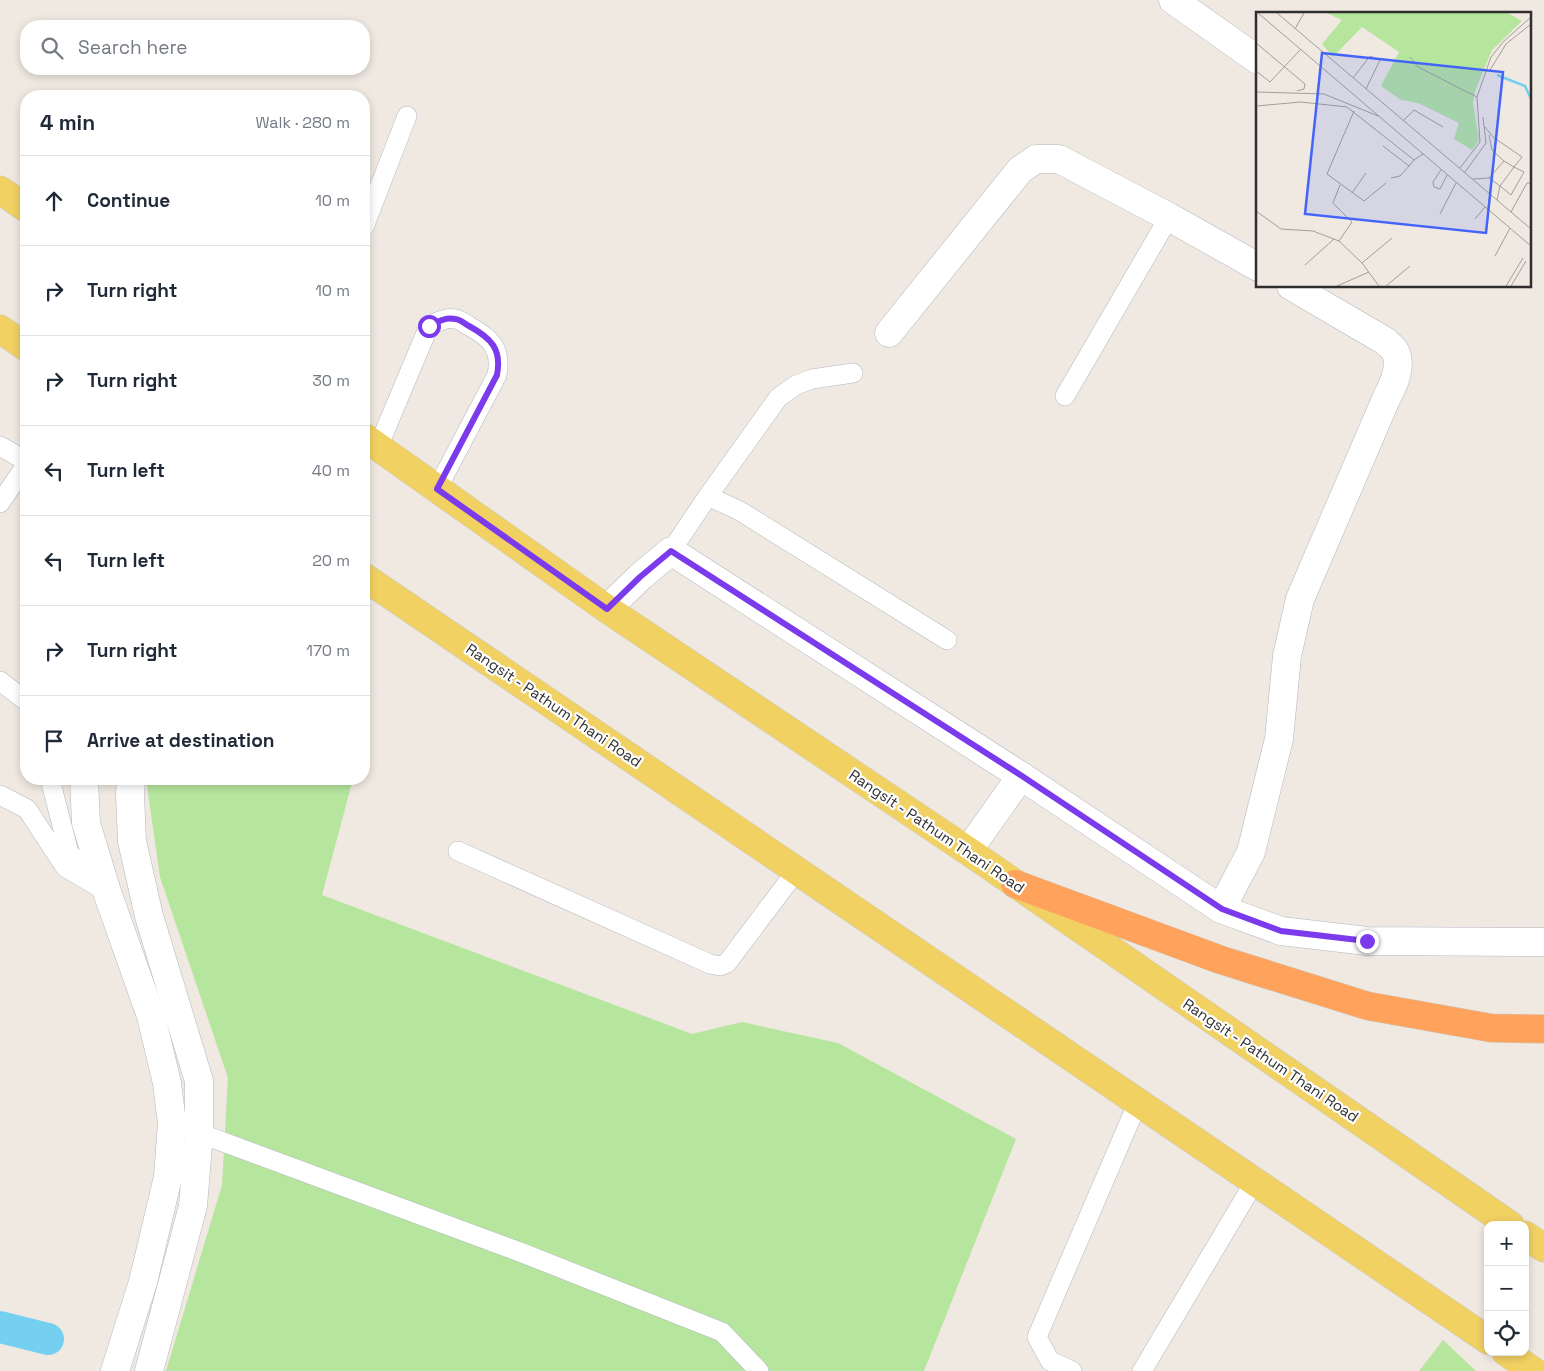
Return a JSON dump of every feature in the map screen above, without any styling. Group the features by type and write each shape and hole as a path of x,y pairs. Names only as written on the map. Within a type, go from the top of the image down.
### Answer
{"highway":[{"path":"1015,884 1221,960 1368,1006 1491,1028 1544,1029"}],"main road":[{"path":"0,190 20,204"},
{"path":"0,329 20,343"},
{"name":"Rangsit - Pathum Thani Road","path":"371,442 607,609 968,851 1504,1221"},
{"name":"Rangsit - Pathum Thani Road","path":"370,580 1484,1337"},
{"path":"1529,1238 1544,1248"},
{"path":"1512,1356 1534,1371"}],"street":[{"path":"1173,0 1256,59"},
{"path":"889,333 1020,170 1036,159 1059,159 1170,217 1256,266"},
{"path":"1222,909 1251,852 1280,739 1287,656 1300,599 1386,399 1396,380 1397,357 1395,351 1385,341 1294,288"},
{"path":"607,609 640,577 671,551 1022,776 1222,909 1281,931 1367,941 1544,942"},
{"path":"968,851 1022,776"},
{"path":"84,785 86,823 107,892 151,1016 167,1083 172,1123 168,1177 143,1282 115,1371"},
{"path":"131,785 132,841 149,916 199,1081 199,1133 193,1206 149,1371"},
{"path":"107,892 142,883"}],"lane":[{"path":"370,212 407,116"},
{"path":"1064,396 1170,217"},
{"path":"371,442 429,326 442,319 456,318 484,334 497,350 499,363 497,375 437,489"},
{"path":"671,551 778,398 796,385 853,372"},
{"path":"0,446 20,459"},
{"path":"0,503 20,472"},
{"path":"708,496 740,511 947,640"},
{"path":"0,681 20,696"},
{"path":"52,785 69,853 107,892"},
{"path":"0,795 27,809 65,867 107,892"},
{"path":"458,850 710,964 720,966 727,962 797,870"},
{"path":"1072,1371 1050,1361 1038,1337 1138,1102"},
{"path":"199,1133 525,1254 722,1332 759,1371"},
{"path":"1142,1371 1255,1181"}],"green space":[{"path":"147,785 351,785 322,895 692,1034 742,1022 838,1043 1016,1139 924,1371 166,1371 222,1185 228,1078 160,877"},
{"path":"1443,1340 1476,1371 1419,1371"}],"waterway":[{"path":"0,1327 48,1339"}],"route":[{"path":"429,326 442,319 456,318 484,334 497,350 499,363 497,375 437,489 607,609 640,577 671,551 1022,776 1222,909 1281,931 1367,941"}]}
